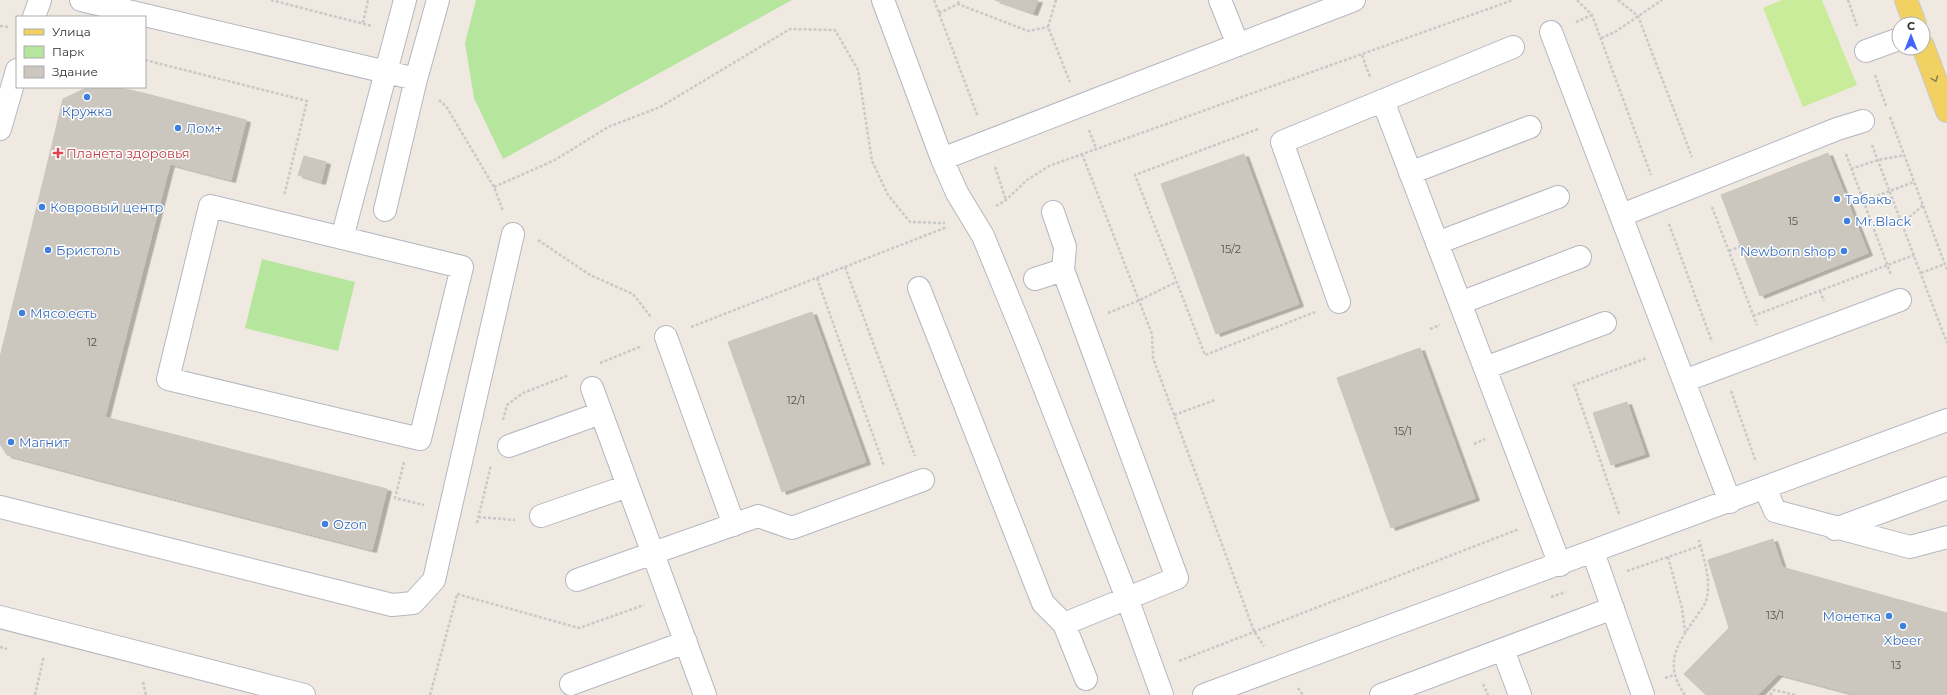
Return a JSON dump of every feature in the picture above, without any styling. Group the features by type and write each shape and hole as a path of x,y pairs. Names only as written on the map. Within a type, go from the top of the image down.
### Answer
{"main road":[{"path":"1906,0 1912,16"},
{"path":"1927,56 1947,111"}],"lane":[{"path":"34,16 40,0"},
{"path":"80,0 416,79"},
{"path":"342,238 405,0"},
{"path":"385,210 416,79 438,0"},
{"path":"883,0 942,159 957,193 973,217 983,236 1027,343 1127,598 1162,695"},
{"path":"1220,0 1238,45"},
{"path":"942,159 1354,0"},
{"path":"1551,32 1622,215 1730,502"},
{"path":"1866,51 1891,42"},
{"path":"1339,302 1282,142 1513,47"},
{"path":"1,117 16,73"},
{"path":"1383,101 1560,565"},
{"path":"1622,215 1837,129 1863,121"},
{"path":"1410,173 1530,128"},
{"path":"1437,243 1558,197"},
{"path":"210,206 342,238 462,267 420,439 168,379 210,206"},
{"path":"1053,212 1065,247 1063,270 1177,578 1064,624"},
{"path":"0,508 392,605 413,603 434,580 513,234"},
{"path":"1460,303 1580,257"},
{"path":"1035,279 1063,270"},
{"path":"919,288 1043,603 1064,624 1086,679"},
{"path":"1684,381 1900,300"},
{"path":"1485,368 1605,323"},
{"path":"666,337 734,524"},
{"path":"592,388 705,695"},
{"path":"505,437 601,414"},
{"path":"1204,695 1560,565 1947,420"},
{"path":"576,580 758,516 792,528 923,480"},
{"path":"541,516 628,486"},
{"path":"1765,488 1775,511 1835,528 1910,547 1947,537"},
{"path":"1835,528 1947,488"},
{"path":"1593,552 1644,695"},
{"path":"1381,695 1613,608"},
{"path":"0,617 304,695"},
{"path":"571,684 686,642"},
{"path":"1503,650 1520,695"}],"path":[{"path":"271,0 375,27"},
{"path":"362,23 368,0"},
{"path":"934,0 987,141 1006,200"},
{"path":"958,4 959,0"},
{"path":"1056,0 1048,27 1096,148"},
{"path":"599,363 973,217 1006,200 1027,180 1049,166 1513,0"},
{"path":"1577,0 1592,15 1601,38 1758,466"},
{"path":"1618,0 1638,16 1759,329"},
{"path":"1601,38 1615,32 1662,0"},
{"path":"1848,0 1947,270"},
{"path":"939,13 958,4 1028,31 1048,27"},
{"path":"494,187 555,160 608,128 660,107 790,29 835,30 858,70 872,161 888,195 910,222 941,224 973,217"},
{"path":"146,60 307,101 287,186"},
{"path":"416,79 446,106 494,187 513,234 537,239 590,275 633,294 666,337"},
{"path":"1863,121 1947,343"},
{"path":"1262,128 1135,175 1205,355 1339,302"},
{"path":"1837,129 1900,300"},
{"path":"1082,154 1145,314 1152,334 1152,358 1254,631 1278,667 1303,695"},
{"path":"1851,169 1878,160 1905,155"},
{"path":"1863,201 1914,182"},
{"path":"1902,224 1923,205"},
{"path":"1729,251 1741,246"},
{"path":"1753,316 1914,255"},
{"path":"1921,273 1945,264"},
{"path":"845,267 923,480"},
{"path":"818,278 884,466"},
{"path":"1621,520 1574,385 1672,349"},
{"path":"505,437 507,405 522,393 571,374"},
{"path":"1174,415 1215,400"},
{"path":"476,524 492,464"},
{"path":"399,478 395,498 402,500"},
{"path":"1685,695 1674,675 1673,662 1677,646 1705,602 1708,586 1693,515"},
{"path":"1154,671 1523,528"},
{"path":"1668,557 1682,608 1685,633"},
{"path":"430,695 459,587"},
{"path":"457,594 579,628 669,596"},
{"path":"35,695 50,629"},
{"path":"1770,695 1774,690 1796,695"}],"green space":[{"path":"476,0 792,0 503,159 474,98 465,43"},
{"path":"1782,0 1822,0 1857,85 1803,107 1763,8"},
{"path":"262,259 355,282 338,351 245,328"}],"building":[{"path":"995,0 1038,0 1033,13"},
{"path":"86,88 121,88 147,94 129,164 107,159 36,438 107,456 100,480 7,455 0,444 0,357 63,99"},
{"path":"147,94 246,120 231,180 170,164 105,417 387,489 372,550 100,480 107,456 36,438 107,159 129,164"},
{"path":"1828,153 1868,253 1760,296 1721,195"},
{"path":"1244,154 1299,304 1216,334 1161,184"},
{"path":"304,156 326,162 321,182 298,175"},
{"path":"812,312 866,462 782,492 728,342"},
{"path":"1420,348 1475,498 1391,528 1337,378"},
{"path":"1627,402 1645,454 1611,465 1593,413"},
{"path":"1773,539 1795,607 1856,623 1839,690 1778,674 1758,695 1706,695 1684,674 1729,628 1708,560"},
{"path":"1782,567 1947,613 1947,615 1919,640 1795,607"},
{"path":"1947,615 1947,695 1858,695 1839,690 1856,623 1919,640"}],"place":[{"name":"Кружка","path":"87,97"},
{"name":"Лом+","path":"178,128"},
{"name":"Планета здоровья","path":"58,153"},
{"name":"Табакъ","path":"1837,199"},
{"name":"Ковровый центр","path":"42,207"},
{"name":"Mr.Black","path":"1847,221"},
{"name":"Бристоль","path":"48,250"},
{"name":"Newborn shop","path":"1844,251"},
{"name":"Мясо.есть","path":"22,313"},
{"name":"Магнит","path":"11,442"},
{"name":"Ozon","path":"325,524"},
{"name":"Монетка","path":"1889,616"},
{"name":"Xbeer","path":"1903,626"}]}
